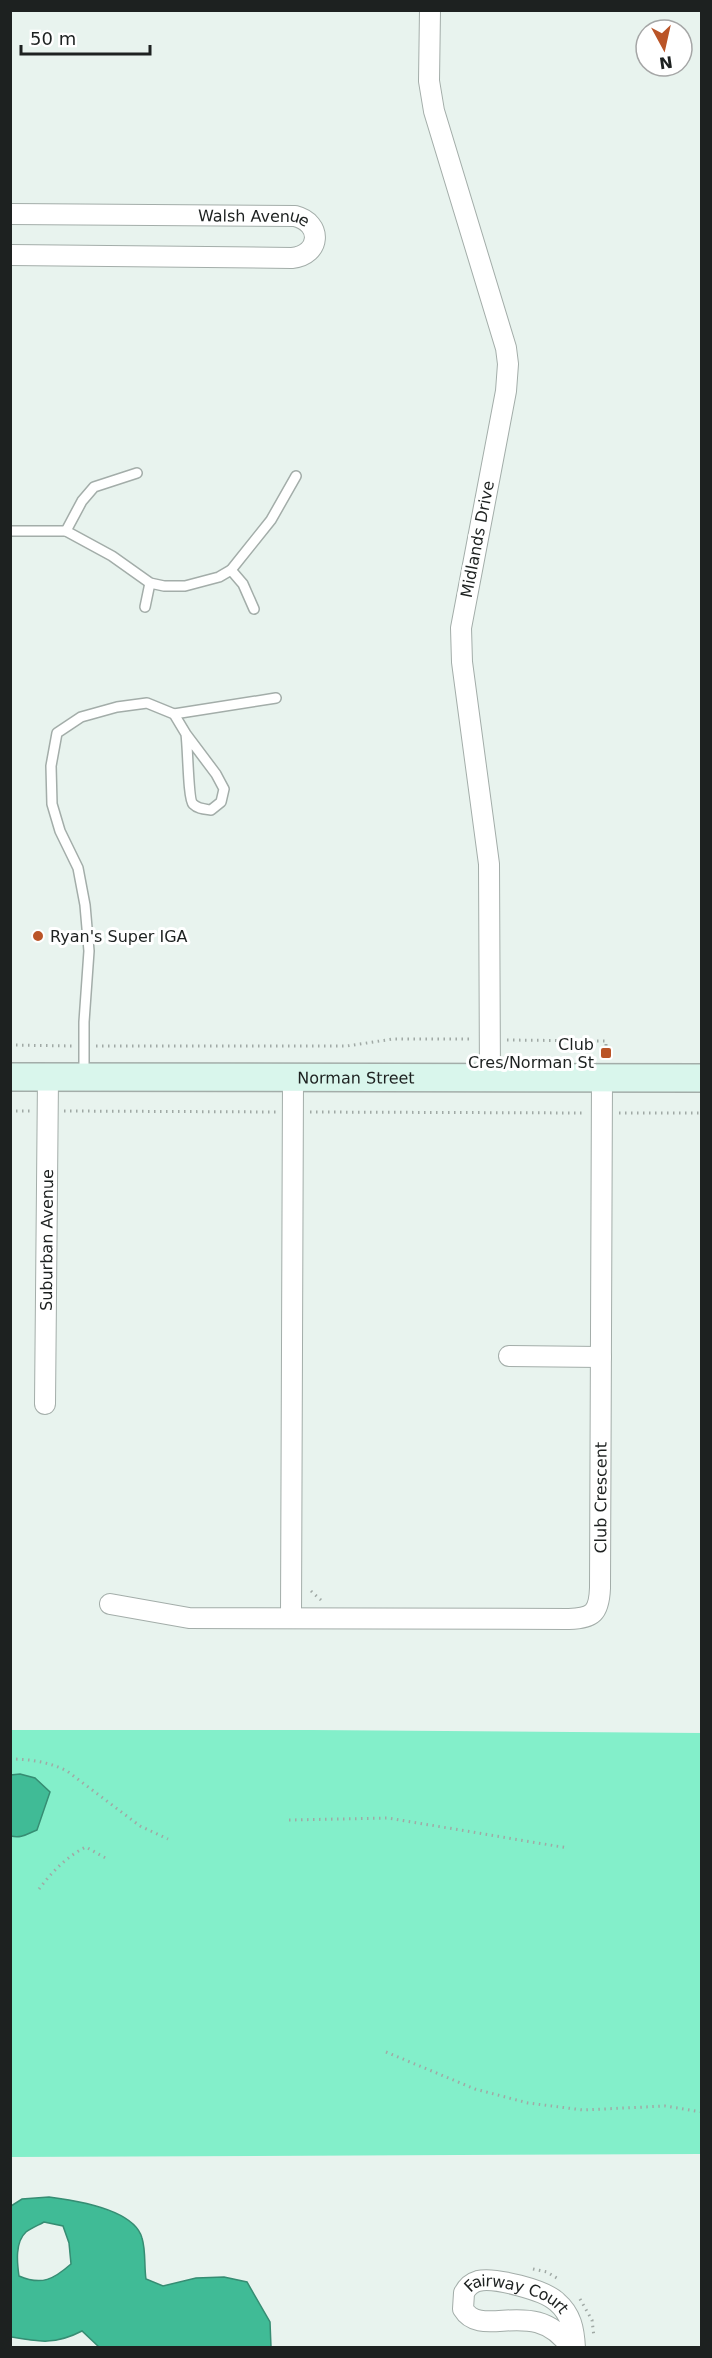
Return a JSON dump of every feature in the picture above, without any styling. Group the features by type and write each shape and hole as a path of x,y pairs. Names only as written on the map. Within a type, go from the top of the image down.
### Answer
{"main road":[{"name":"Norman Street","path":"10,1077 702,1078"}],"street":[{"name":"Midlands Drive","path":"430,10 429,81 434,111 506,348 508,364 506,391 461,628 462,662 489,864 490,1077"},
{"name":"Walsh Avenue","path":"10,214 295,216 308,221 314,228 315,237 308,253 292,258 10,255"},
{"name":"Suburban Avenue","path":"45,1404 48,1077"},
{"path":"291,1618 293,1078"},
{"name":"Club Crescent","path":"110,1604 189,1618 568,1619 594,1613 599,1602 600,1588 602,1078"},
{"path":"509,1356 602,1357"},
{"name":"Fairway Court","path":"487,2281 534,2289 547,2294 562,2307 570,2318 573,2348 557,2332 538,2322 520,2318 485,2322 473,2319 464,2309 464,2293 476,2282 487,2281"}],"lane":[{"path":"66,531 82,501 94,487 137,473"},
{"path":"10,531 66,531 112,556 150,583 185,586 219,577 231,570 271,520 296,476"},
{"path":"231,570 243,584 254,609"},
{"path":"145,608 150,583"},
{"path":"84,1077 88,951 85,905 78,868 60,831 52,804 51,766 57,733 81,717 117,707 147,703 174,714 276,698"},
{"path":"174,714 224,789 221,802 211,810 198,808 191,803 188,789 189,759 186,734"}],"path":[{"path":"10,1045 347,1046"},
{"path":"48,1111 702,1113"},
{"path":"10,1759 39,1761 67,1771 140,1826 168,1839"},
{"path":"289,1820 388,1818 568,1848"},
{"path":"39,1889 65,1860 86,1847 109,1860"},
{"path":"386,2052 475,2089 528,2103 583,2110 665,2106 702,2112"}],"shaded area":[{"path":"10,1730 701,1733 701,2154 11,2157"},
{"path":"20,1774 35,1778 50,1792 37,1830 15,1837 11,1836 11,1775"},
{"path":"49,2197 73,2201 101,2208 127,2220 137,2228 142,2238 146,2279 163,2286 196,2278 224,2277 247,2282 270,2322 271,2347 99,2347 82,2331 63,2339 47,2341 11,2337 11,2206 22,2199","holes":["44,2222 63,2226 69,2243 71,2264 59,2274 41,2281 19,2276 17,2259 22,2236"]}],"place":[{"name":"Ryan's Super IGA","path":"38,936"},
{"name":"Club Cres/Norman St","path":"606,1053"}]}
